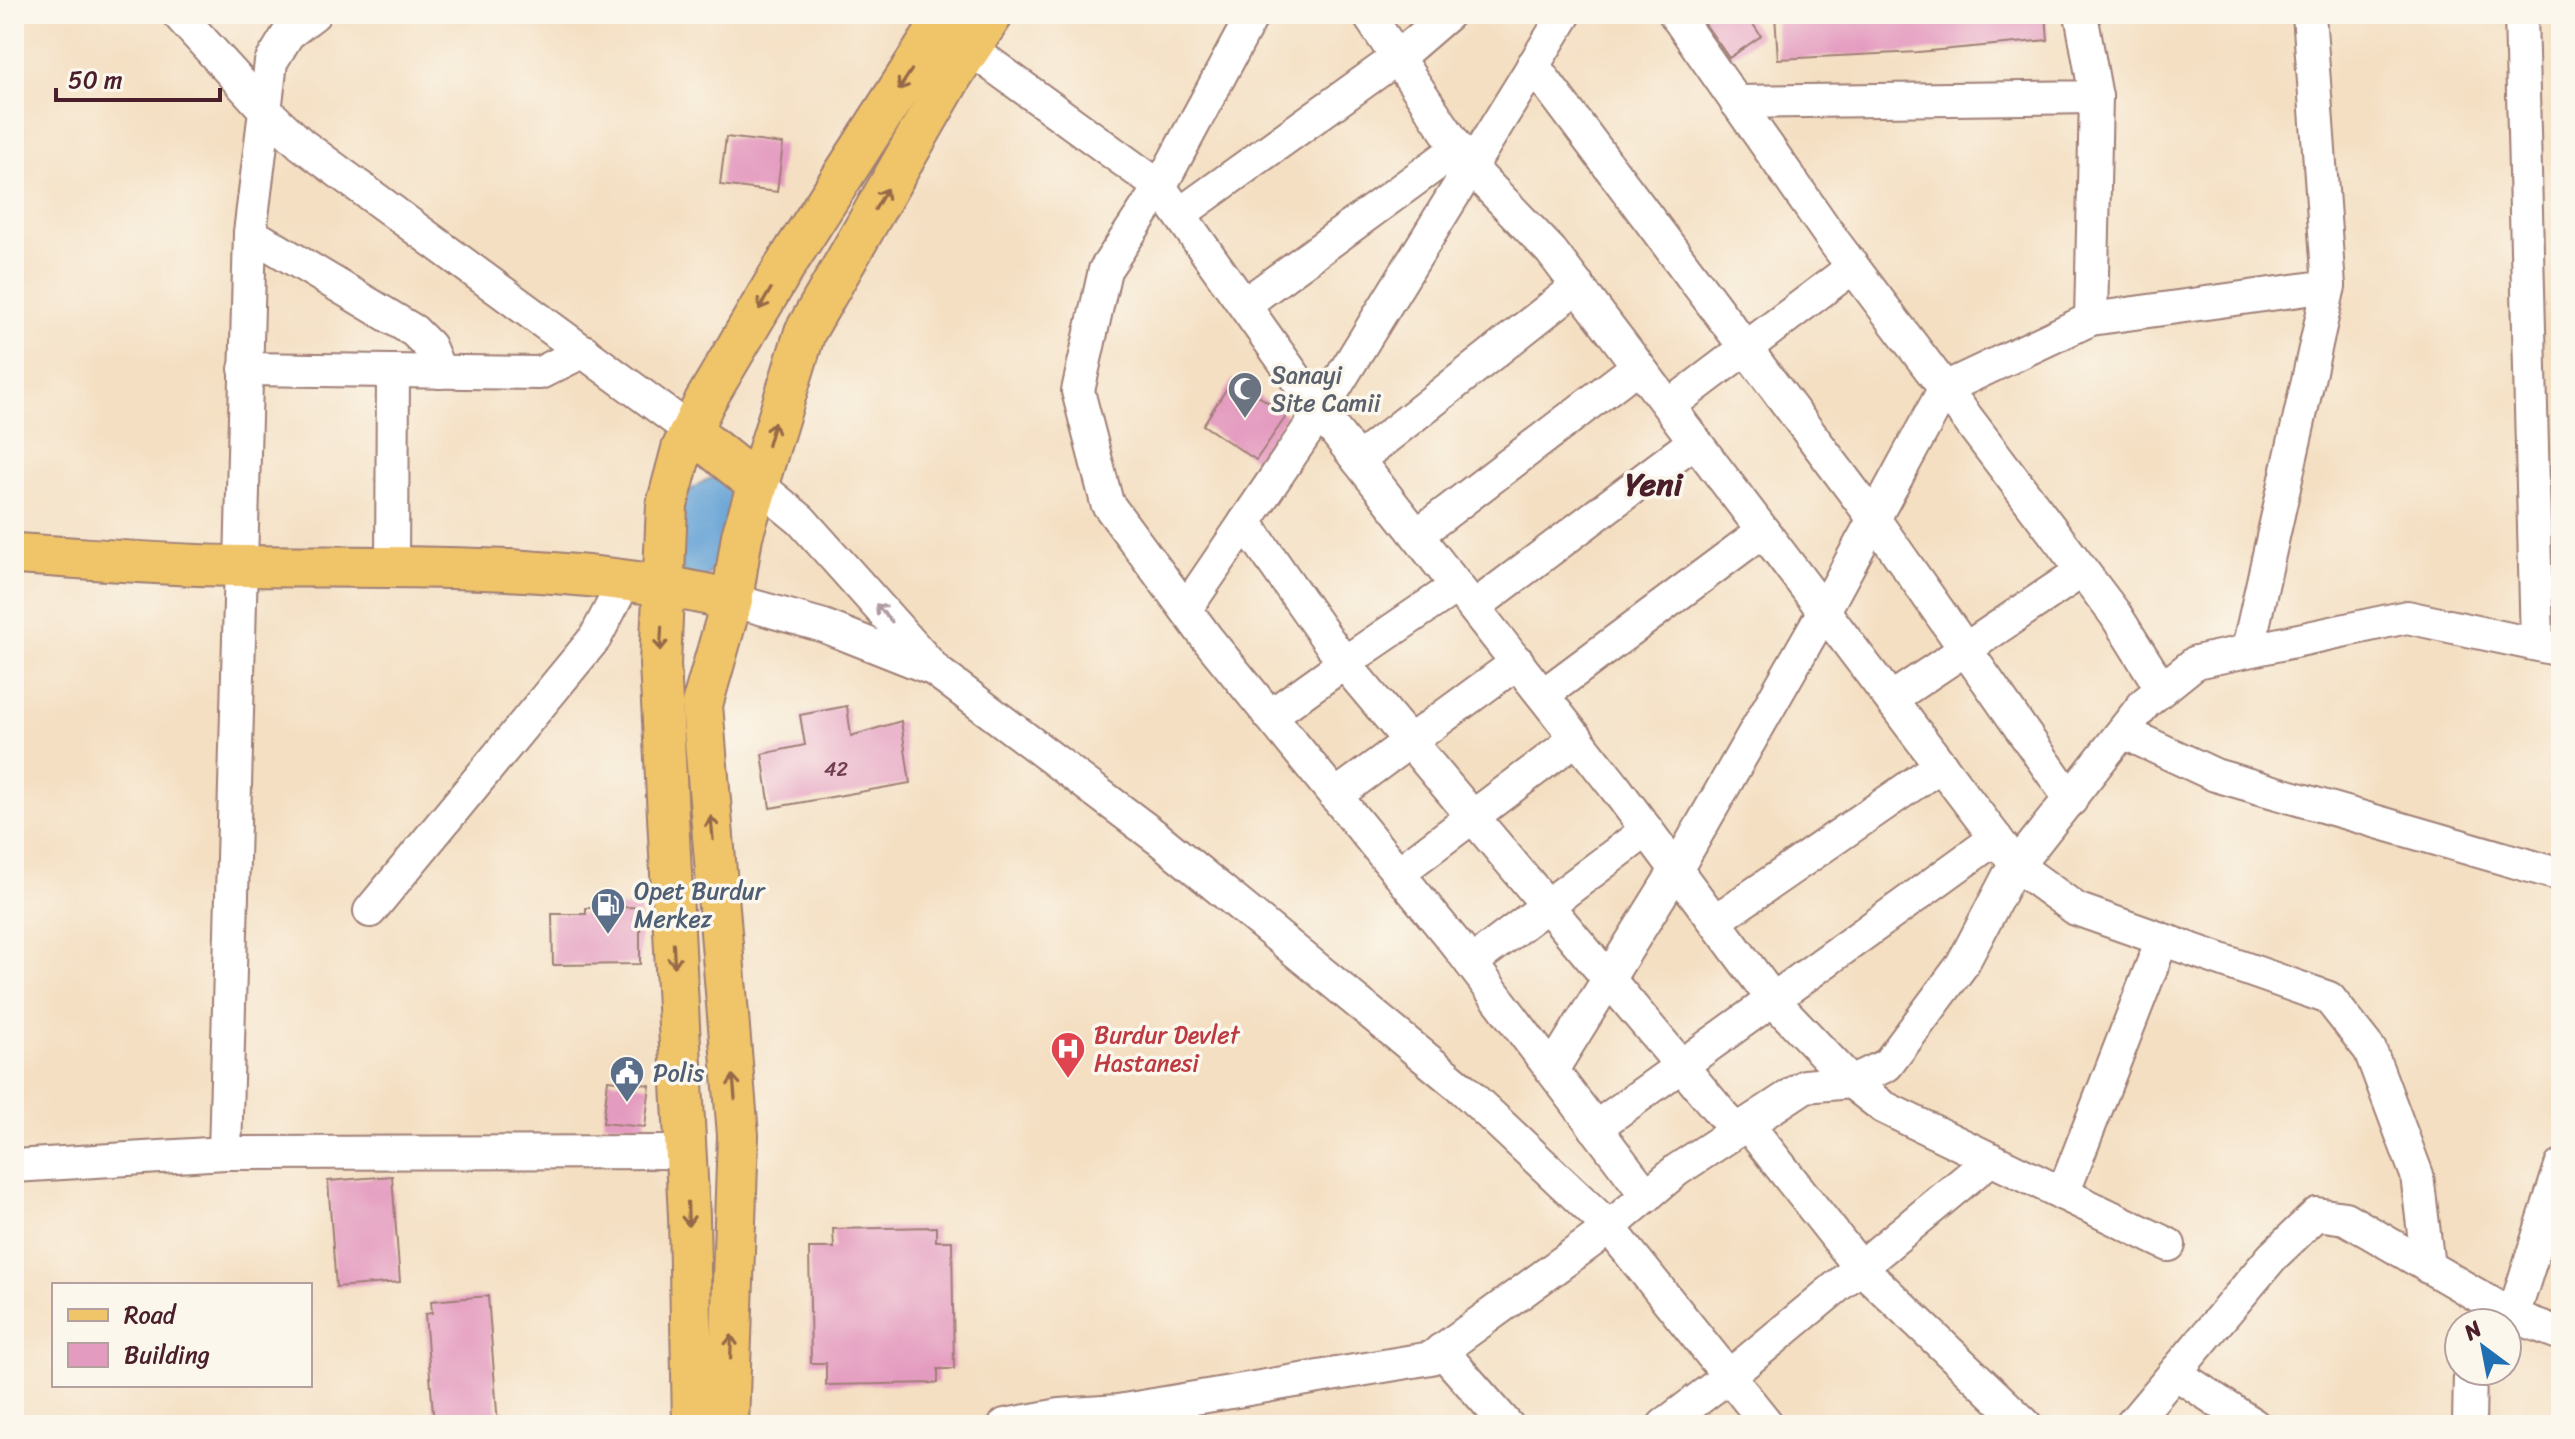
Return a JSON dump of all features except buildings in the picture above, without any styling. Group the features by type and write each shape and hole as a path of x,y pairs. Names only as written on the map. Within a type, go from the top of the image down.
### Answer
{"main road":[{"path":"693,1425 685,1152 661,729 645,582 673,474 691,431 783,269 945,26 993,14"},
{"path":"728,1425 738,1135 702,705 732,600 742,536 805,332 945,26"},
{"path":"691,431 757,484"},
{"path":"14,554 239,566 514,568 645,582 732,600"}],"street":[{"path":"178,14 266,111 301,144 584,351 616,379 691,431"},
{"path":"225,1153 250,233 271,62 288,34 314,14"},
{"path":"1253,14 1160,187 1105,270 1078,391 1107,503 1270,716 1471,963 1647,1196"},
{"path":"1368,14 1464,158 1551,251 2017,866 2076,909 2329,998 2370,1050 2417,1175 2428,1267"},
{"path":"1180,214 1397,58 1448,14"},
{"path":"1186,609 1320,412 1464,158 1533,65 1565,14"},
{"path":"1675,14 1853,267 2082,571 2162,689"},
{"path":"2081,14 2096,97 2091,319"},
{"path":"2248,649 2329,286 2309,14"},
{"path":"1005,1425 1159,1415 1431,1358 1609,1227 1677,1170 1805,1086 1851,1082 1887,1065 1962,965 2017,866 2145,703 2196,662 2407,617 2549,647 2521,14"},
{"path":"945,26 1160,187 1320,412 1577,738 1774,1001 1851,1082 1883,1107 2169,1245"},
{"path":"1533,65 1874,519 2071,800"},
{"path":"1736,102 2096,97"},
{"path":"1245,304 1464,158"},
{"path":"250,233 414,331 429,346 440,372"},
{"path":"1669,406 1853,267"},
{"path":"1358,460 1578,286"},
{"path":"1552,1070 1676,870 1824,611 1945,388 2091,319 2329,286"},
{"path":"245,369 540,373 584,351"},
{"path":"1417,535 1638,366"},
{"path":"392,567 393,371"},
{"path":"1270,716 1344,663 1466,597 1695,441"},
{"path":"757,484 801,520 936,671 1159,839 1462,1088 1609,1227 1768,1425"},
{"path":"1245,522 1344,663 1682,1066 1742,1128 1860,1267 2026,1425"},
{"path":"1543,695 1763,531"},
{"path":"1891,699 2082,571"},
{"path":"370,911 595,638 645,582"},
{"path":"732,600 824,626 936,671"},
{"path":"1335,796 1518,662"},
{"path":"2123,732 2215,775 2561,875"},
{"path":"1398,873 1577,738"},
{"path":"1715,921 1941,765"},
{"path":"1471,963 1647,830"},
{"path":"1595,1128 1996,838"},
{"path":"2063,1194 2162,940"},
{"path":"14,1166 225,1153 685,1152"},
{"path":"1664,1425 1729,1376 1991,1159"},
{"path":"2516,1307 2561,1166"},
{"path":"2131,1425 2272,1257 2317,1214 2345,1218 2428,1267 2471,1307"},
{"path":"2523,1320 2561,1334"},
{"path":"1441,1350 1507,1425"},
{"path":"2175,1373 2254,1425"},
{"path":"2469,1425 2470,1387"}],"water":[{"path":"721,476 733,485 740,499 724,552 710,574 687,583 674,536 675,513 684,497 697,485"}],"place":[{"name":"Sanayi Site Camii","path":"1245,420"},
{"name":"Opet Burdur Merkez","path":"608,936"},
{"name":"Burdur Devlet Hastanesi","path":"1068,1080"},
{"name":"Polis","path":"627,1104"}],"district":[{"name":"Yeni","path":"1654,484"}]}
